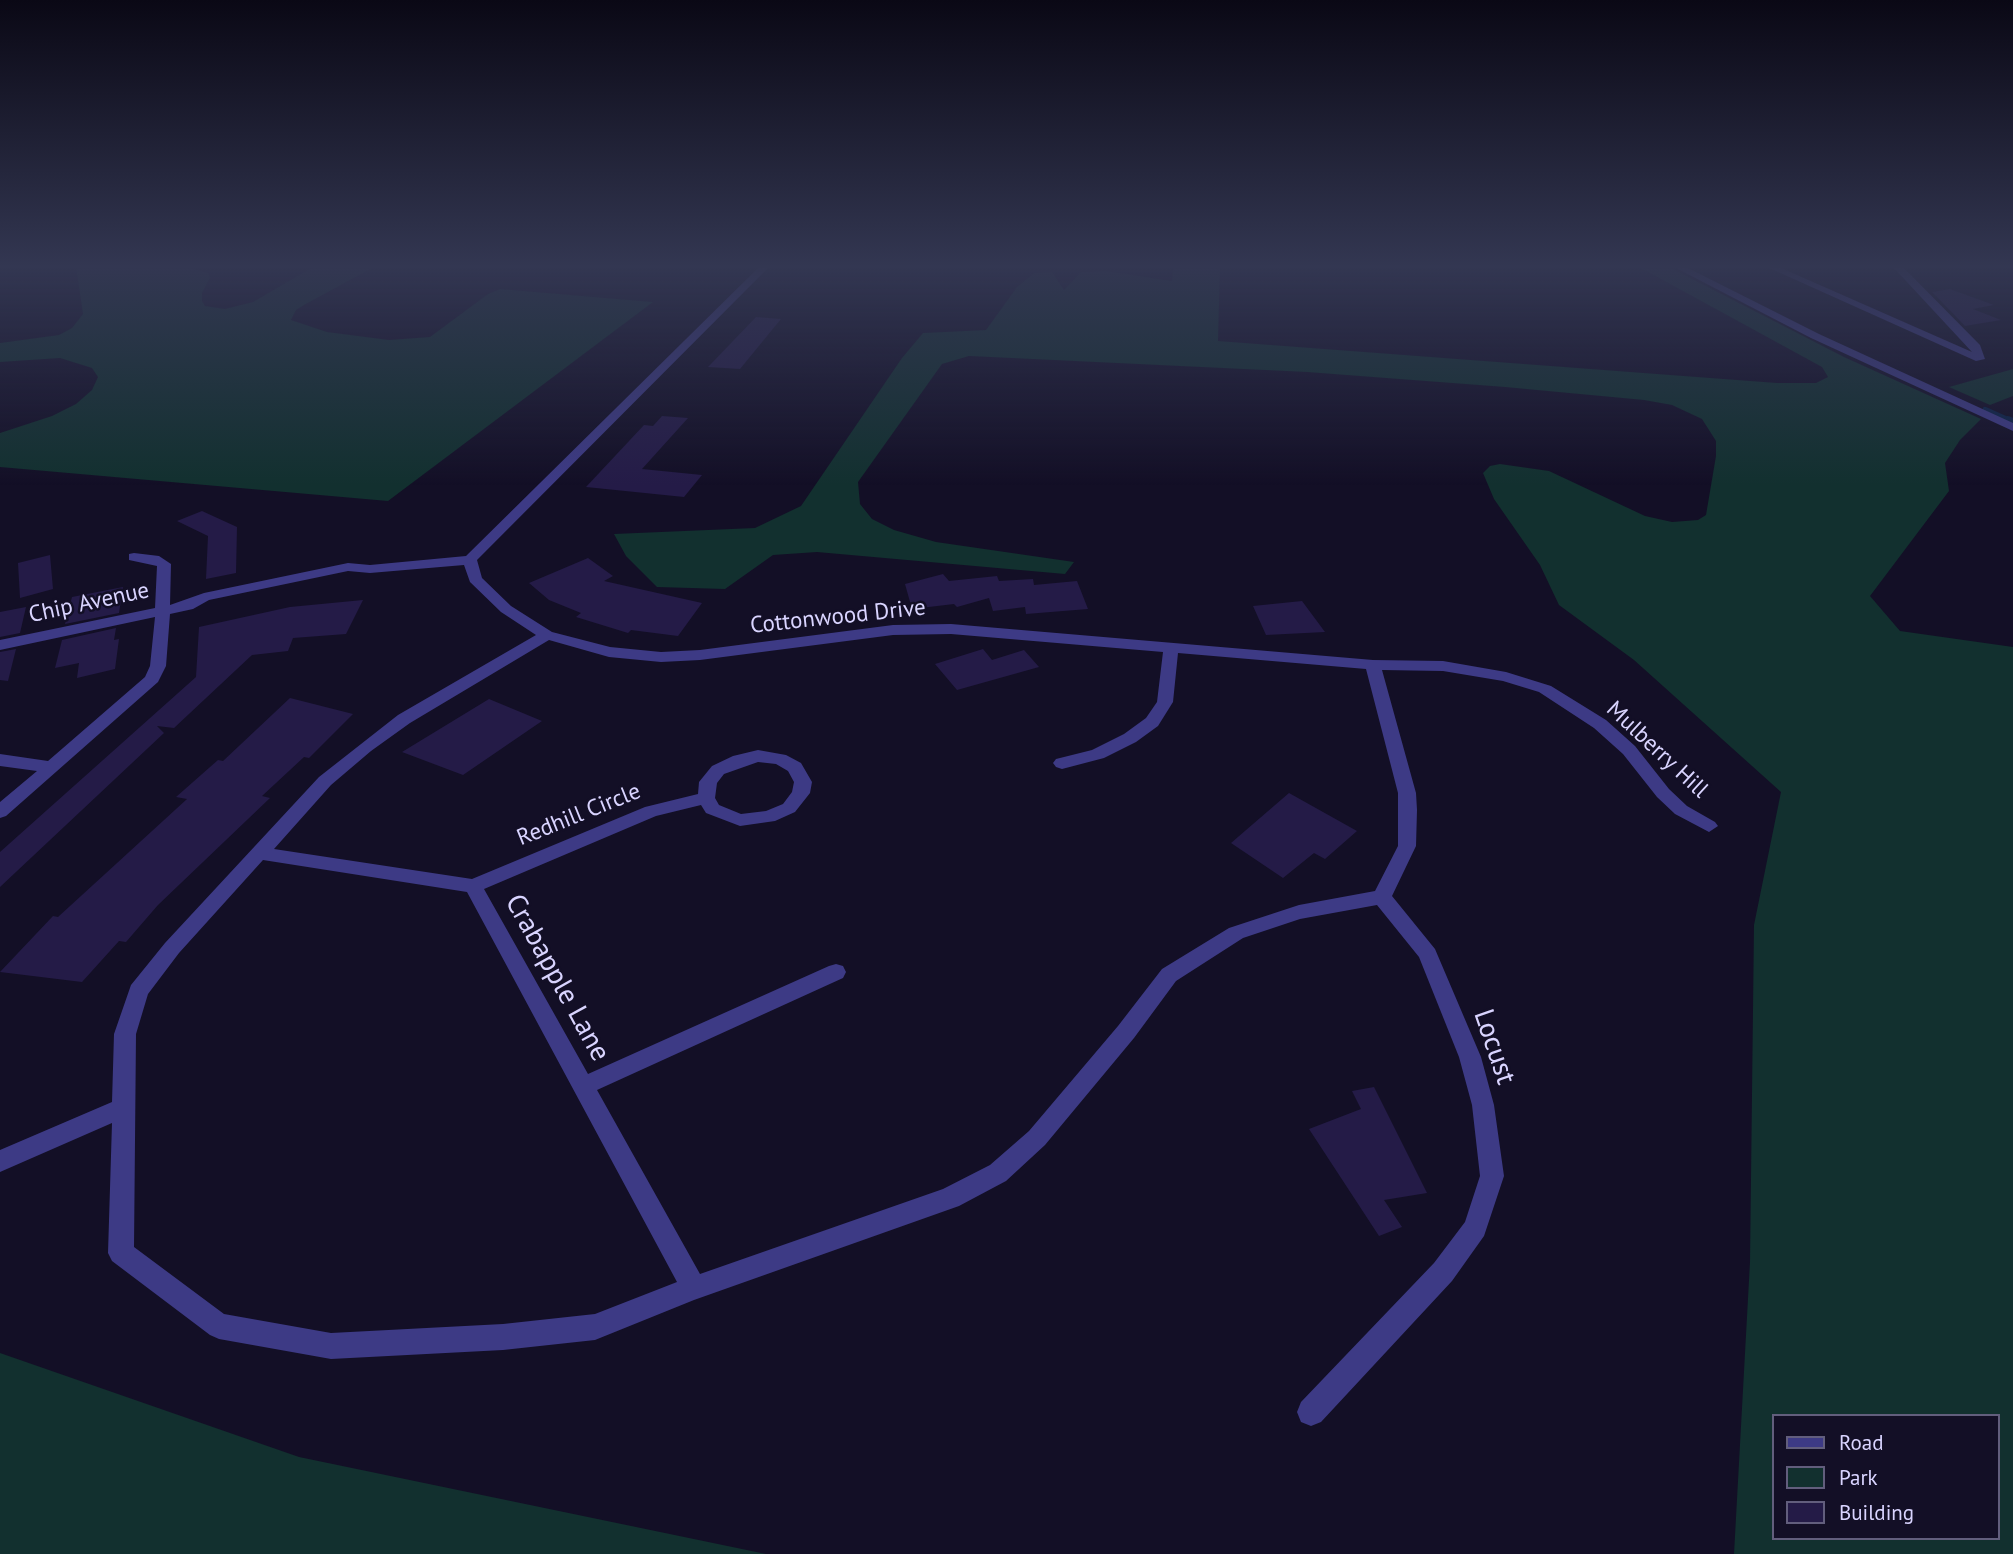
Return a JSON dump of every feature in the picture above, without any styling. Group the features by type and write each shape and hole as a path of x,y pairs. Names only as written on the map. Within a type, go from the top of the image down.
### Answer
{"street":[{"path":"470,561 489,538 691,340"},
{"path":"1823,340 2013,427"},
{"path":"1936,340 1980,359 1976,347 1969,340"},
{"path":"0,812 152,679 158,666 164,564 154,559 134,557"},
{"name":"Chip Avenue","path":"0,645 188,606 201,608 241,594 356,575 370,569 470,561"},
{"name":"Cottonwood Drive","path":"470,561 471,572 484,591 547,635 609,652 661,657 700,655 892,630 939,629 1373,665"},
{"path":"547,635 496,662 365,747 325,781 172,947 138,991 125,1034 121,1253 219,1326 331,1346 503,1338 595,1326 694,1288 950,1198 998,1173 1037,1138 1126,1032 1169,975 1236,933 1299,912 1382,897 1406,846 1408,810 1407,793 1373,665"},
{"path":"1062,763 1098,754 1130,738 1152,722 1164,702 1171,648"},
{"name":"Mulberry Hill","path":"1373,665 1443,666 1506,677 1545,688 1600,724 1629,750 1663,793 1681,810 1709,826"},
{"path":"758,756 780,759 795,766 803,782 801,793 789,807 769,817 750,821 724,817 712,809 706,798 708,782 719,770 739,760 758,756"},
{"path":"0,760 52,767"},
{"name":"Redhill Circle","path":"473,886 651,811 706,798"},
{"name":"Crabapple Lane","path":"258,853 473,886 694,1288"},
{"name":"Locust","path":"1311,1412 1443,1272 1475,1228 1492,1176 1483,1105 1470,1057 1428,954 1382,897"},
{"path":"584,1086 836,972"},
{"path":"0,1161 122,1108"}],"green space":[{"path":"26,340 603,340 388,501 0,467 0,433 52,416 76,404 92,390 98,377 92,368 60,358 0,362 0,343"},
{"path":"918,340 1218,340 1777,383 1816,383 1828,377 1822,367 1772,340 1810,340 1981,419 1960,440 1945,463 1949,491 1870,596 1900,631 2013,647 2013,1554 1734,1554 1750,1262 1754,925 1781,792 1634,660 1559,605 1540,565 1494,499 1483,473 1490,466 1500,464 1549,471 1645,516 1672,522 1698,520 1706,515 1716,456 1716,441 1702,419 1672,405 1644,400 1505,387 1307,372 969,356 942,364 858,482 860,504 872,519 894,530 936,542 1074,562 1065,574 817,552 773,555 725,589 657,587 626,556 614,534 755,528 801,506 902,358"},
{"path":"2013,369 2013,396 1990,405 1949,387"},
{"path":"0,1353 299,1457 766,1554 0,1554"}],"building":[{"path":"734,340 764,340 740,369 708,367"},
{"path":"662,416 688,418 642,469 702,475 684,497 586,487 644,425 653,426"},
{"path":"202,511 237,527 236,573 206,579 208,536 177,521"},
{"path":"50,555 53,589 20,598 18,563"},
{"path":"588,558 613,576 604,581 702,603 678,636 631,630 628,633 576,617 581,613 549,600 529,583"},
{"path":"943,574 949,581 997,576 999,581 1033,579 1034,585 1077,581 1088,609 1026,614 1025,607 993,611 989,598 957,607 954,604 912,609 905,584"},
{"path":"123,587 119,613 65,624 72,597"},
{"path":"363,600 346,634 293,638 288,651 252,655 174,728 157,726 164,733 0,887 0,852 196,677 199,627 290,607"},
{"path":"1302,601 1325,632 1266,635 1253,606"},
{"path":"26,607 20,633 0,637 0,612"},
{"path":"116,628 114,640 119,639 115,669 77,678 79,663 55,668 62,640"},
{"path":"16,649 8,681 0,680 0,652"},
{"path":"983,649 992,660 1024,650 1039,667 957,690 935,664"},
{"path":"290,698 353,714 309,758 304,757 262,796 270,798 158,905 126,942 119,941 82,982 0,972 53,916 58,917 187,799 176,797 218,760 223,761"},
{"path":"489,699 542,721 463,775 402,752"},
{"path":"1289,793 1357,831 1325,859 1314,853 1283,878 1231,843"},
{"path":"1374,1087 1427,1193 1384,1200 1402,1227 1379,1236 1309,1129 1361,1109 1352,1091"}],"waterway":[{"path":"1985,409 2012,421"},
{"path":"2008,419 2013,421"}]}
